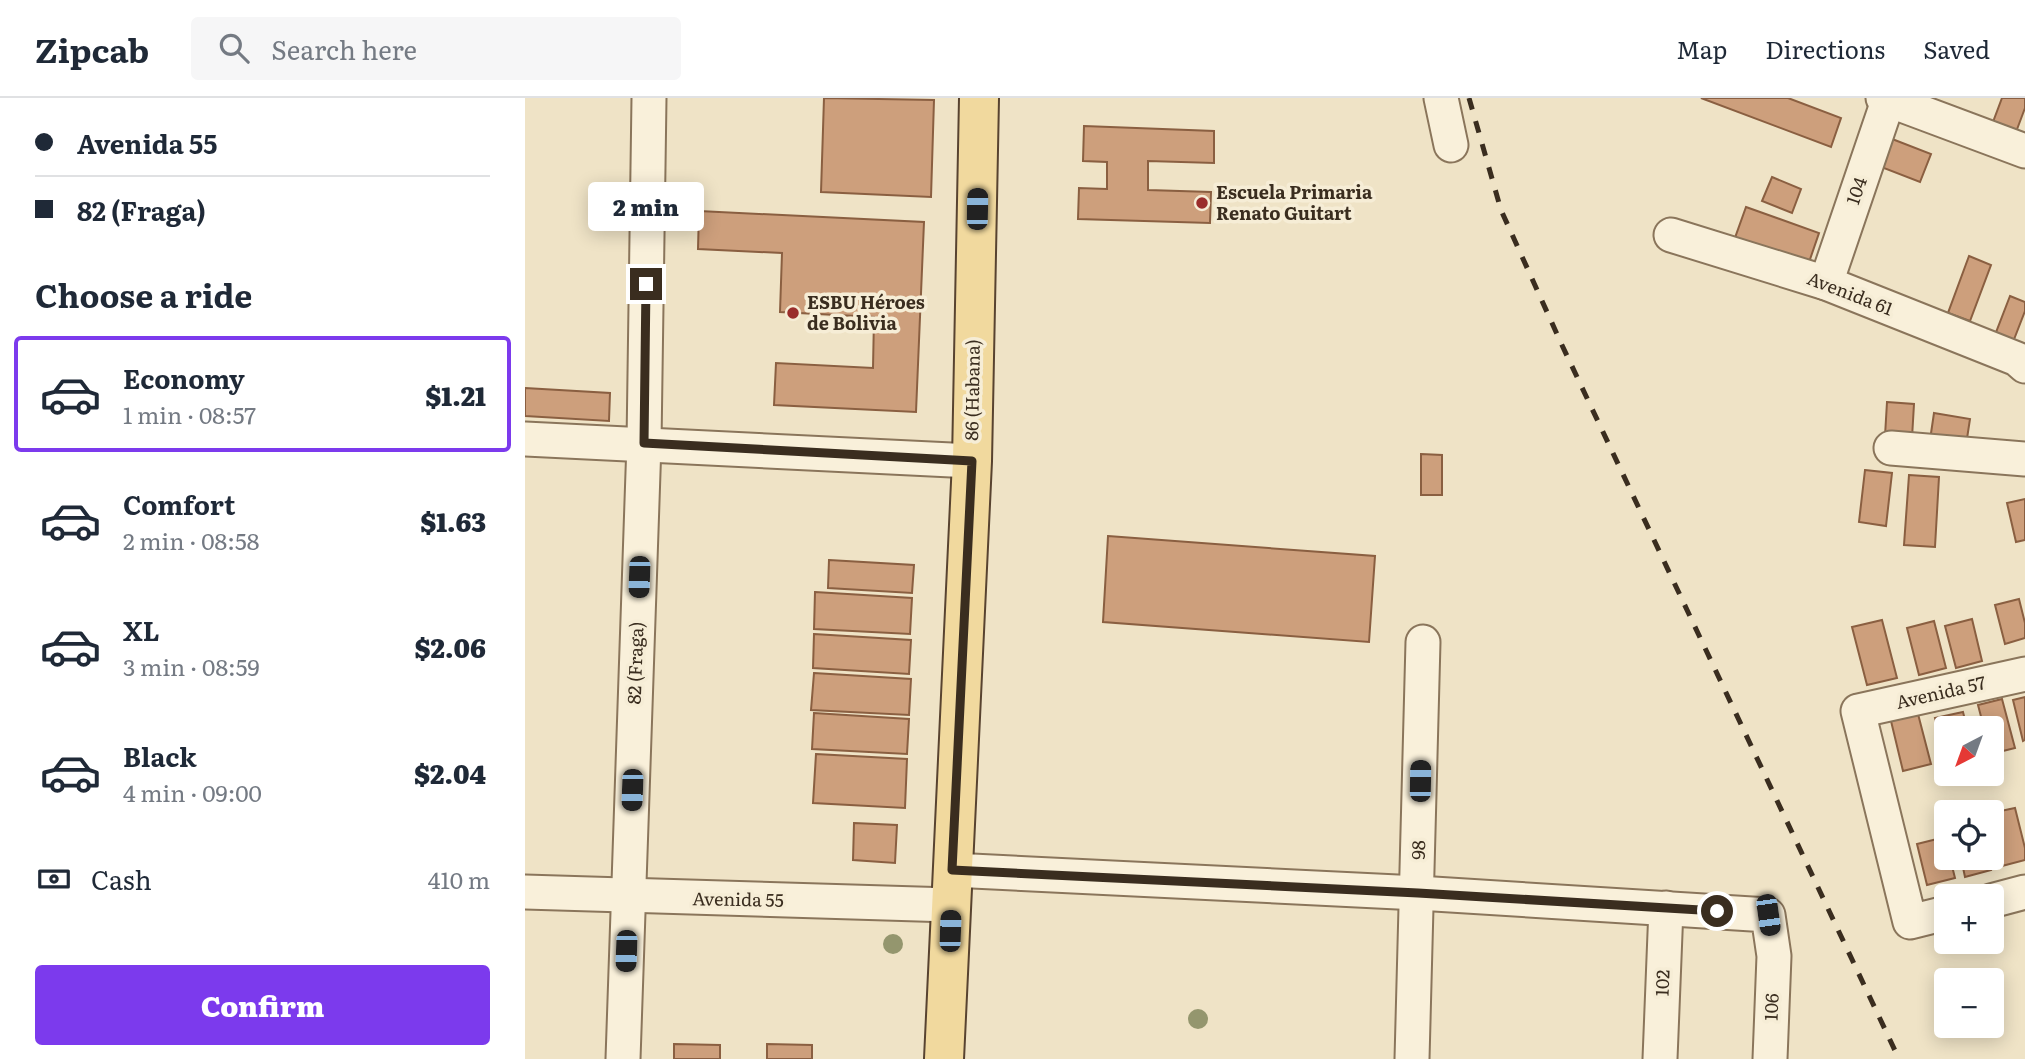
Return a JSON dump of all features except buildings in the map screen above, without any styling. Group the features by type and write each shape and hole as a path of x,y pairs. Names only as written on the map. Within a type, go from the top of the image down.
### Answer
{"main road":[{"name":"86 (Habana)","path":"944,1059 972,461 979,98"}],"street":[{"name":"82 (Fraga)","path":"623,1059 644,443 649,98"},
{"path":"1441,98 1451,145"},
{"path":"1887,99 2025,150"},
{"name":"104","path":"1826,283 1887,99"},
{"name":"Avenida 61","path":"1671,235 1826,283 2017,359 2025,366"},
{"path":"525,439 972,461"},
{"path":"1891,448 2025,460"},
{"name":"98","path":"1412,1059 1423,642"},
{"name":"Avenida 57","path":"1934,916 1910,922 1858,711 2025,674"},
{"name":"Avenida 55","path":"525,892 628,897 951,887 1418,893 1768,915 1774,956"},
{"path":"2004,898 2025,892"},
{"name":"102","path":"1660,1059 1666,908"},
{"name":"106","path":"1770,1059 1774,956"}],"railway":[{"path":"1469,98 1501,210 1561,343 1899,1059"}],"place":[{"name":"Escuela Primaria Renato Guitart","path":"1202,203"},
{"name":"ESBU Héroes de Bolivia","path":"793,313"}],"route":[{"path":"646,284 644,443 972,461 952,870 1717,911"}]}
